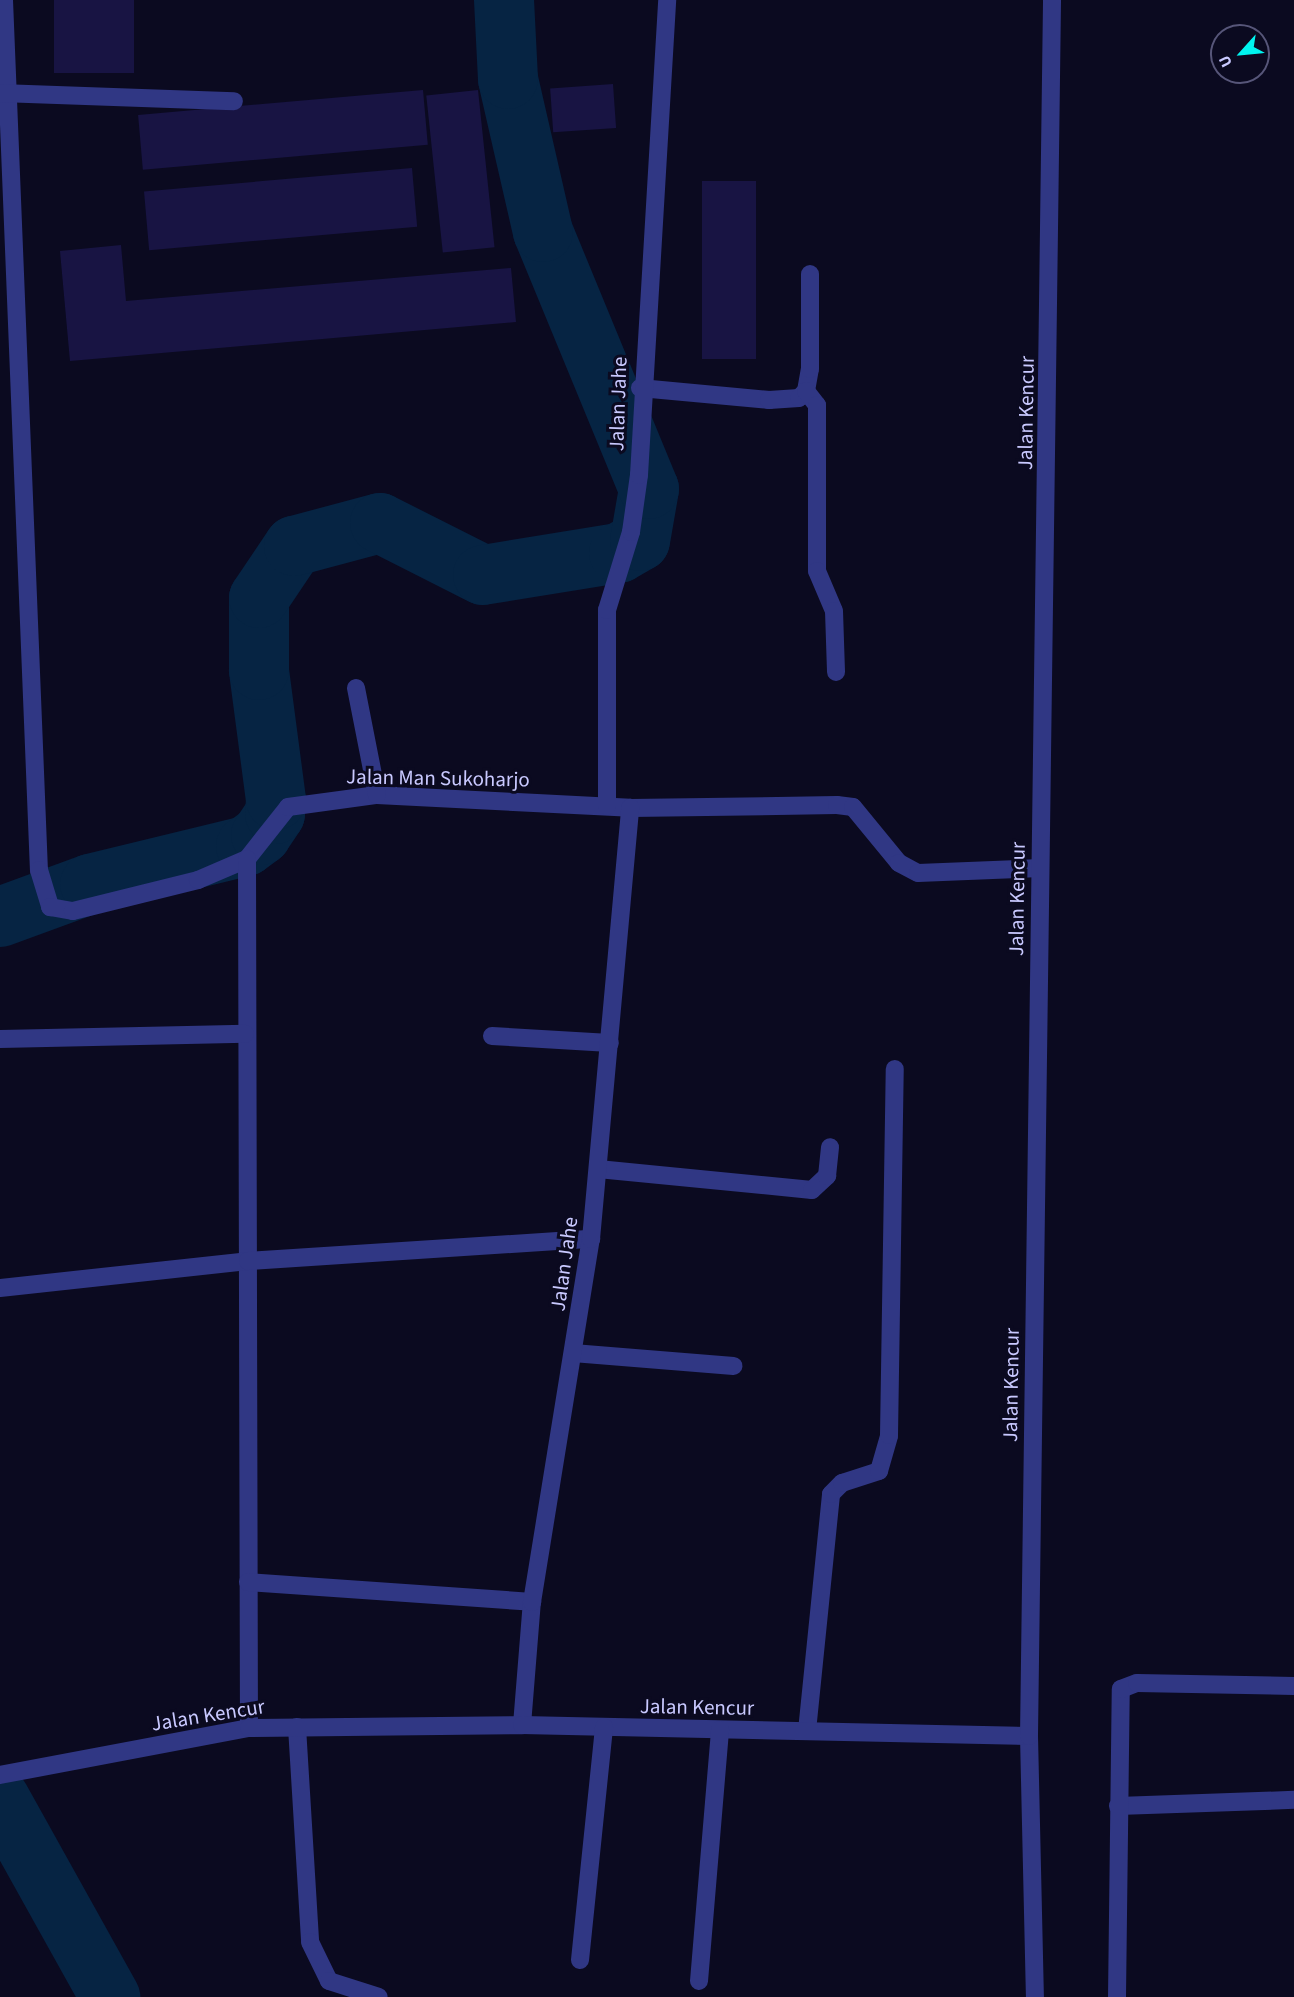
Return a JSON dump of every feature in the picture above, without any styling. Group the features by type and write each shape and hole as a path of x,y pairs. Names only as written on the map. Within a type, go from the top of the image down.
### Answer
{"street":[{"name":"Jalan Man Sukoharjo","path":"4,0 7,204 40,884 50,908 73,911 184,885 247,859 288,807 376,795 630,808 837,804 854,807 899,863 918,873 1040,868"},
{"name":"Jalan Jahe","path":"607,806 608,610 631,532 667,0"},
{"name":"Jalan Kencur","path":"0,1775 249,1728 522,1725 1029,1736 1052,0"},
{"path":"4,93 234,101"},
{"path":"810,274 806,391 817,405 817,571 834,611 836,672"},
{"path":"640,388 770,400 789,400 806,391"},
{"path":"356,688 376,795"},
{"name":"Jalan Jahe","path":"522,1725 532,1602 591,1239 630,808"},
{"path":"247,859 245,1034 249,1728"},
{"path":"0,1039 245,1034"},
{"path":"492,1036 610,1043"},
{"path":"807,1731 831,1494 842,1483 879,1472 889,1435 895,1069"},
{"path":"598,1169 812,1190 827,1176 830,1147"},
{"path":"0,1288 248,1261 591,1239"},
{"path":"573,1353 733,1366"},
{"path":"248,1582 532,1602"},
{"path":"1116,1997 1121,1689 1127,1685 1294,1686"},
{"path":"297,1727 310,1942 329,1981 379,1997"},
{"path":"580,1960 604,1728"},
{"path":"699,1981 720,1730"},
{"path":"1029,1736 1035,1997"},
{"path":"1118,1806 1294,1800"}],"building":[{"path":"54,0 134,0 134,73 54,73"},
{"path":"613,84 616,128 553,132 550,88"},
{"path":"423,90 428,145 143,170 138,115"},
{"path":"478,90 495,247 443,253 426,95"},
{"path":"412,168 417,227 149,250 144,191"},
{"path":"702,181 756,181 756,359 702,359"},
{"path":"121,245 126,301 511,268 516,322 70,361 60,251"}],"waterway":[{"path":"0,917 90,884 246,846 261,835 275,814 276,800 259,670 259,598 294,546 380,523 483,575 619,553 640,541 649,489 543,232 508,79 504,0"},
{"path":"0,1799 110,1997"}]}
